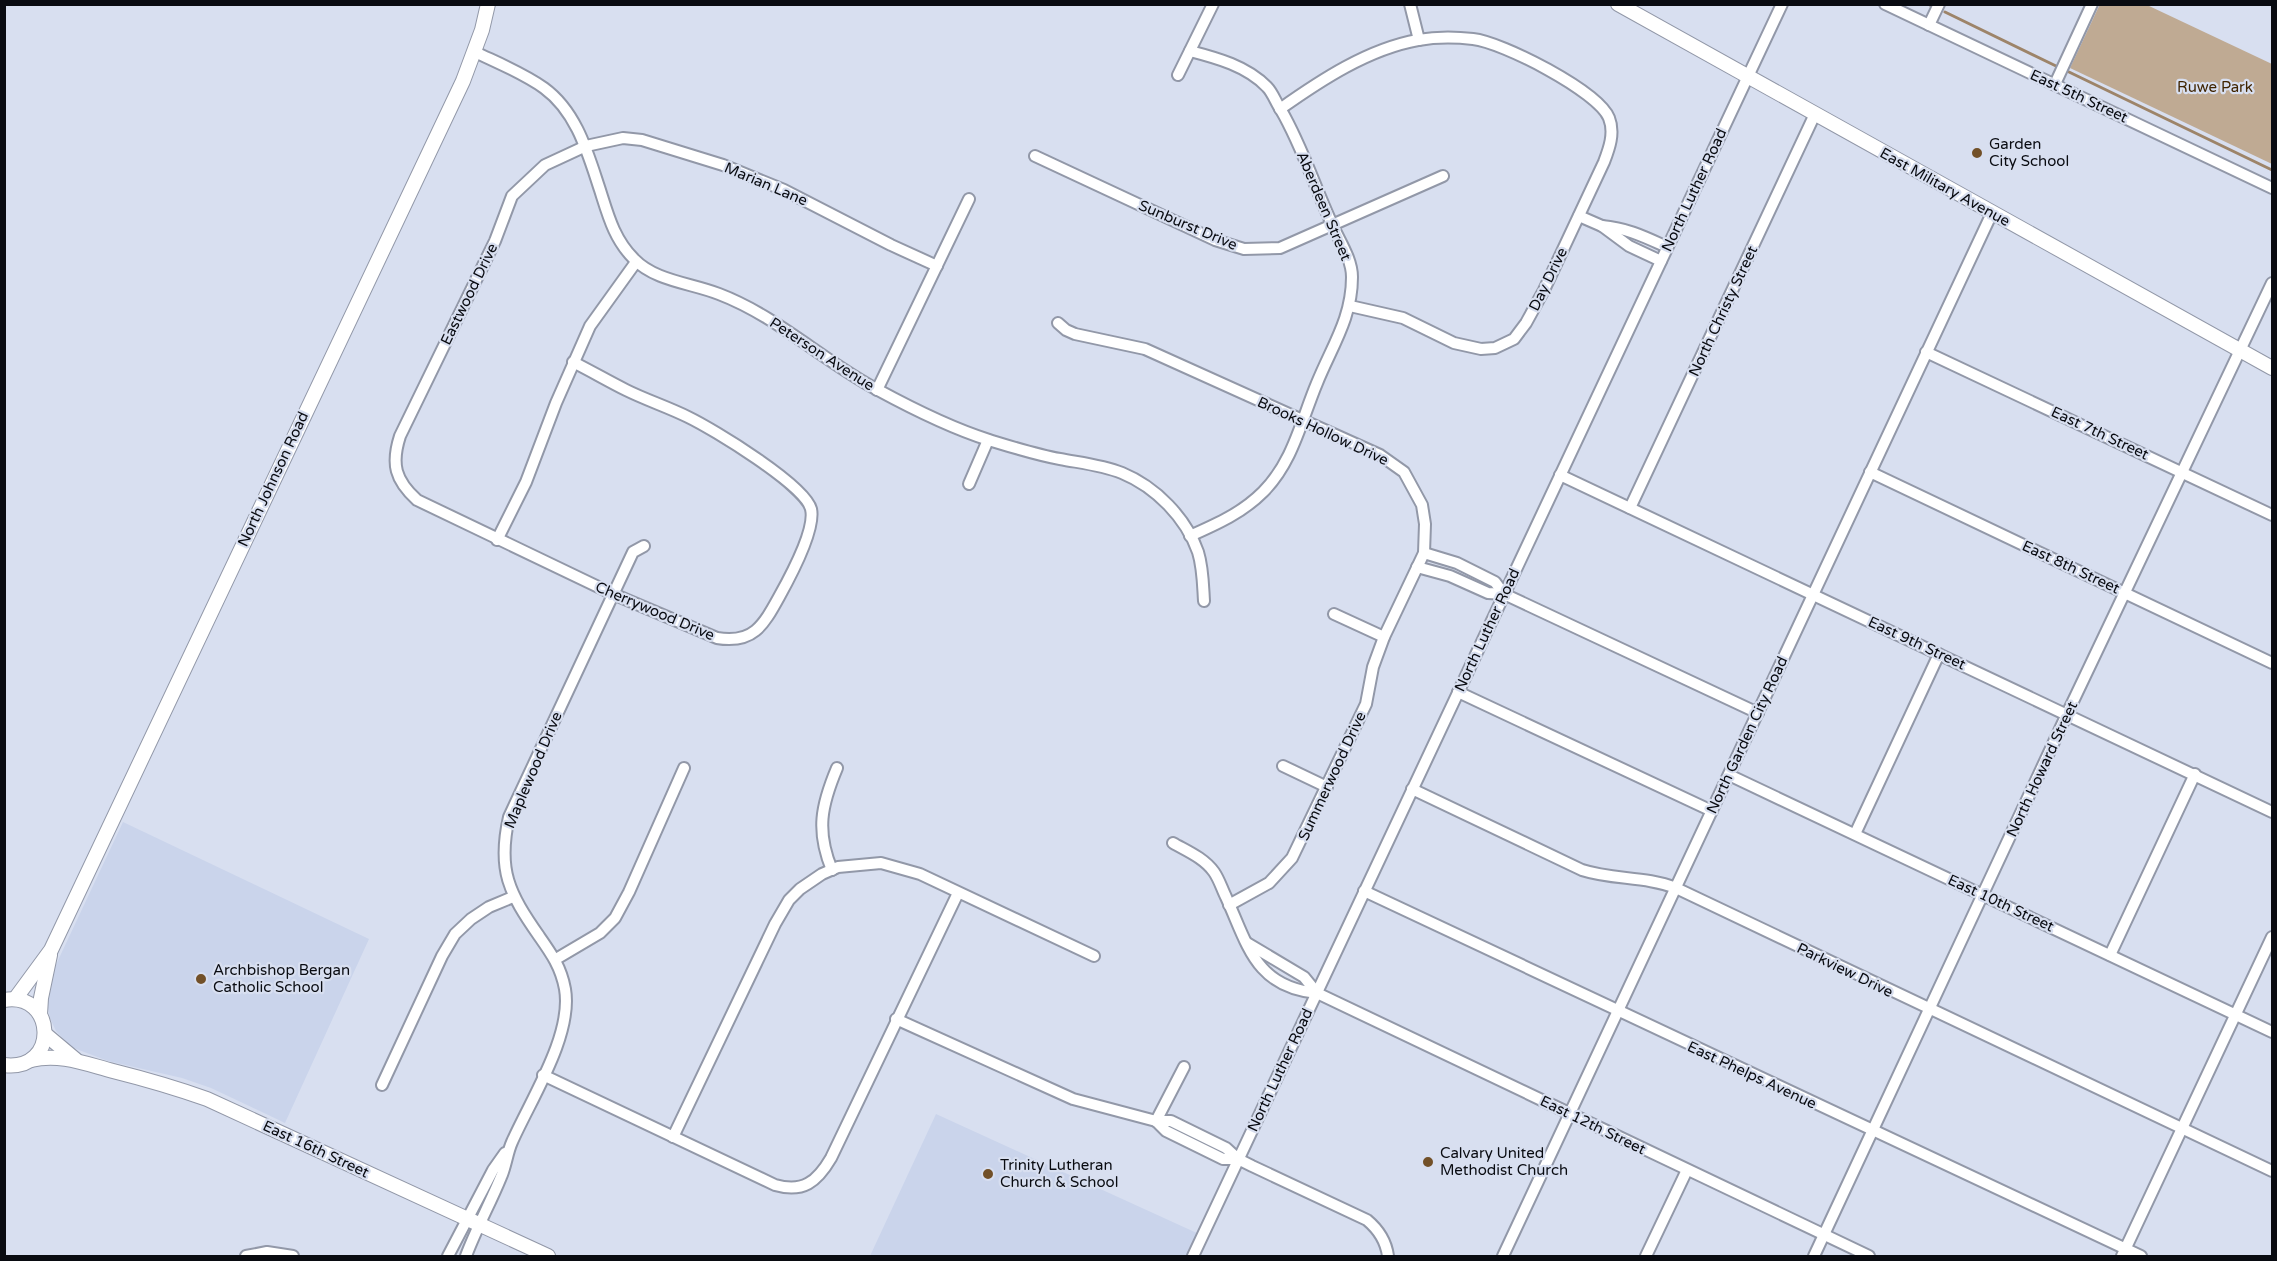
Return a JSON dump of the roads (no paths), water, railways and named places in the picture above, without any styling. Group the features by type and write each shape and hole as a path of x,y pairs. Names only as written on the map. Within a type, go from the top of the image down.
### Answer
{"main road":[{"name":"North Johnson Road","path":"40,1014 51,950 475,52 488,4"},
{"name":"East Military Avenue","path":"1618,4 2272,368"},
{"name":"North Johnson Road","path":"10,1000 51,950"},
{"path":"10,1000 29,1004 40,1014 44,1022 45,1034 40,1050 31,1060"},
{"name":"East 16th Street","path":"45,1034 76,1060"},
{"name":"East 16th Street","path":"4,1065 17,1066 43,1057 76,1060 174,1087 207,1099 548,1257"}],"street":[{"path":"1178,75 1213,4"},
{"path":"1410,4 1419,40"},
{"name":"North Luther Road","path":"1193,1257 1782,4"},
{"name":"East 5th Street","path":"1886,4 2272,188"},
{"path":"1929,25 1939,4"},
{"path":"2055,84 2092,4"},
{"name":"Day Drive","path":"1280,109 1351,64 1379,51 1419,40 1473,39 1492,43 1558,76 1595,100 1609,118 1611,126 1609,149 1526,323 1514,339 1495,348 1481,349 1454,343 1403,318 1350,306"},
{"name":"Aberdeen Street","path":"1190,51 1217,58 1255,76 1269,89 1291,127 1341,242 1352,273 1350,306 1293,447 1279,472 1263,492 1232,517 1190,536"},
{"name":"Peterson Avenue","path":"475,52 546,90 562,106 586,146 612,228 622,247 636,262 649,271 719,294 751,309 841,369 877,390 935,418 987,440 1123,473 1146,487 1167,504 1182,521 1198,553 1203,573 1204,601"},
{"name":"North Christy Street","path":"1630,508 1815,114"},
{"name":"Marian Lane","path":"586,146 623,138 642,140 713,162 784,190 937,266"},
{"name":"Eastwood Drive","path":"397,475 394,462 400,436 495,241 512,196 546,165 586,146"},
{"name":"Sunburst Drive","path":"1035,156 1215,240 1244,249 1280,248 1443,176"},
{"path":"877,390 969,200"},
{"name":"North Garden City Road","path":"1503,1257 1992,213"},
{"path":"1579,216 1602,226 1629,246 1661,261"},
{"path":"1602,226 1633,231 1667,247"},
{"path":"497,540 526,482 573,362 590,326 636,262"},
{"name":"North Howard Street","path":"1814,1257 2067,714 2272,282"},
{"name":"Brooks Hollow Drive","path":"1058,323 1075,334 1145,349 1380,455 1404,472 1422,505 1425,524 1424,553"},
{"name":"East 7th Street","path":"1926,352 2183,471 2272,515"},
{"name":"Cherrywood Drive","path":"397,475 406,490 417,500 613,594 717,638 732,640 746,637 757,630 766,620 786,584 811,522 811,509 806,499 795,486 689,417 625,390 573,362"},
{"path":"969,484 987,440"},
{"name":"East 8th Street","path":"1870,472 2272,663"},
{"name":"East 9th Street","path":"1560,475 2272,812"},
{"name":"Maplewood Drive","path":"474,1221 493,1170 511,1146 561,1036 566,1009 565,990 556,960 513,897 504,859 504,839 509,817 633,552 644,546"},
{"path":"1424,553 1457,564 1496,582 1504,594"},
{"name":"Summerwood Drive","path":"1229,905 1269,883 1282,872 1292,858 1366,704 1373,667 1384,637 1424,553"},
{"path":"1417,567 1450,576 1488,593 1504,594 1758,713"},
{"path":"1334,614 1384,637"},
{"path":"1855,834 1939,654"},
{"path":"1458,692 1712,811"},
{"path":"1283,766 1327,787"},
{"path":"556,960 600,933 615,918 629,892 684,768"},
{"path":"832,870 824,846 822,812 837,768"},
{"path":"2110,955 2195,774"},
{"name":"East 10th Street","path":"1729,775 2272,1032"},
{"name":"Parkview Drive","path":"1413,789 1582,870 1601,876 1645,880 1676,888 2272,1171"},
{"name":"East 12th Street","path":"1173,843 1202,859 1214,872 1255,962 1270,976 1300,992 1317,993 1869,1257"},
{"path":"673,1137 775,924 789,900 800,889 832,870 857,864 881,863 920,874 1094,956"},
{"name":"East Phelps Avenue","path":"1364,891 2124,1253 2141,1257"},
{"path":"543,1075 775,1185 796,1189 811,1182 823,1172 831,1158 958,893"},
{"path":"382,1085 454,934 489,907 513,897"},
{"path":"2124,1253 2272,937"},
{"name":"East 12th Street","path":"1247,943 1304,977 1317,993"},
{"path":"896,1019 1073,1099 1156,1121 1166,1131 1223,1159 1238,1159 1356,1214 1379,1231 1387,1247 1388,1257"},
{"path":"1156,1121 1184,1067"},
{"path":"1646,1257 1687,1170"},
{"path":"448,1257 474,1221"},
{"path":"466,1257 474,1221"},
{"path":"246,1257 267,1252 293,1257"}],"waterway":[{"path":"1945,12 2056,66"},
{"path":"2069,72 2272,170"}],"place":[{"name":"Garden City School","path":"1977,153"},
{"name":"Archbishop Bergan Catholic School","path":"201,979"},
{"name":"Calvary United Methodist Church","path":"1428,1162"},
{"name":"Trinity Lutheran Church & School","path":"988,1174"}],"park label":[{"name":"Ruwe Park","path":"2215,87"}]}
